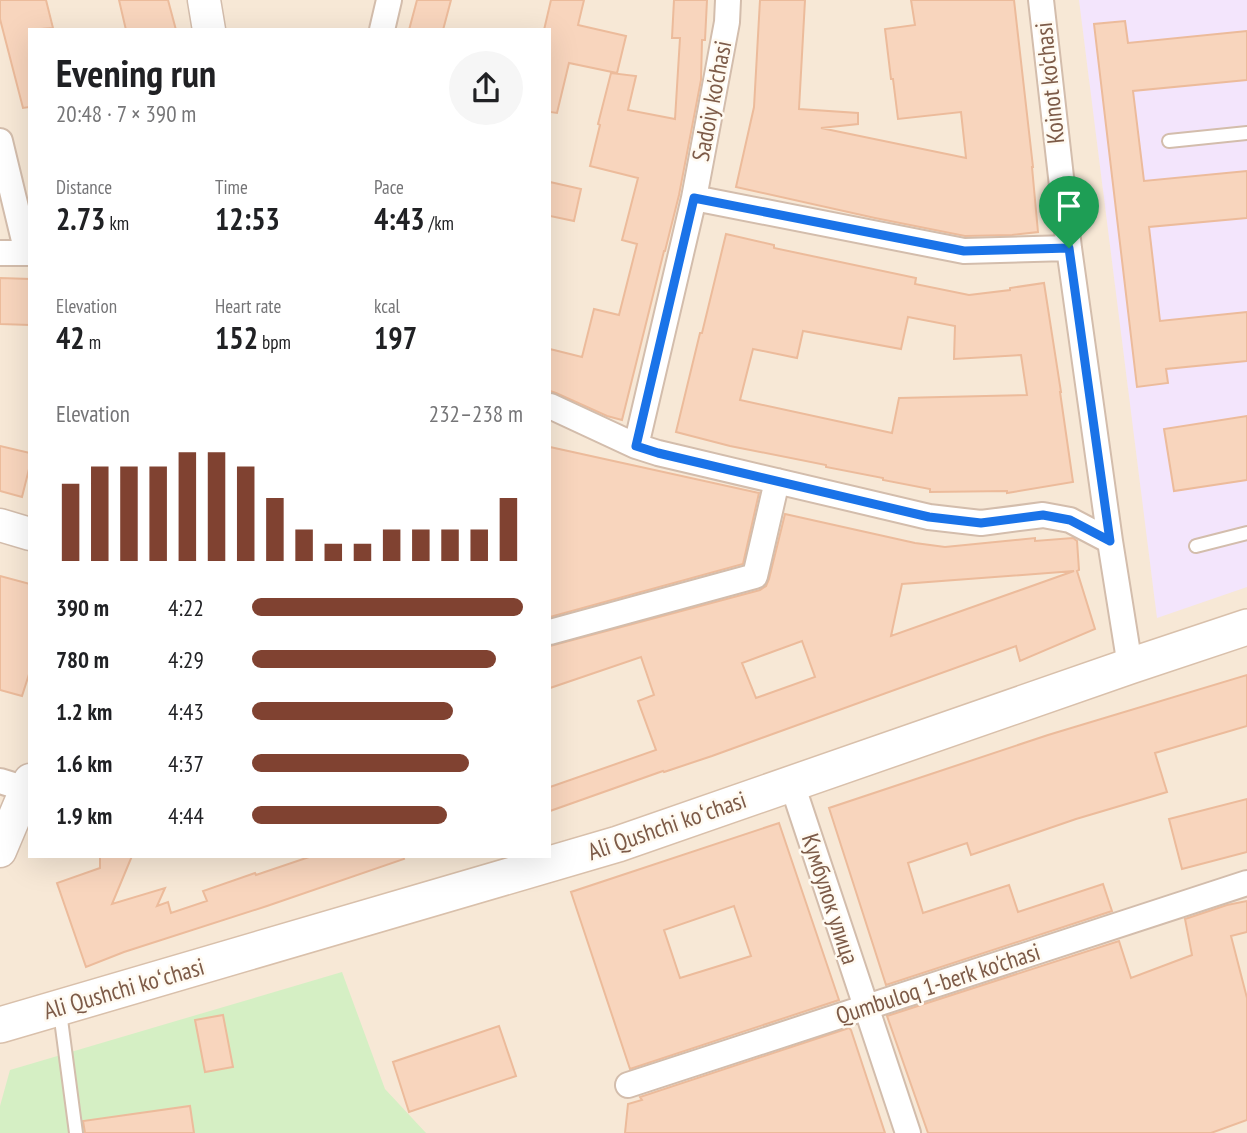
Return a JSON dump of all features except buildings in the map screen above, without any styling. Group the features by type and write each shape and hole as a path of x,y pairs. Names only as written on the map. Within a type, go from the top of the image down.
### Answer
{"main road":[{"name":"Ali Qushchi koʻchasi","path":"0,1025 618,844 1247,627"}],"street":[{"path":"204,0 209,28"},
{"path":"382,28 389,0"},
{"name":"Sadoiy ko'chasi","path":"636,446 694,198 727,22 728,0"},
{"name":"Koinot ko'chasi","path":"1041,0 1069,248 1130,666"},
{"path":"0,141 28,253 0,253"},
{"path":"694,198 964,251 1069,248"},
{"path":"551,406 636,446 658,453 929,517 981,523 1043,515 1070,520 1110,541"},
{"path":"551,632 755,576 777,481"},
{"path":"0,525 28,533"},
{"path":"0,851 19,783"},
{"name":"Кумбулок улица","path":"792,784 908,1133"},
{"name":"Qumbuloq 1-berk ko'chasi","path":"628,1085 1247,883"}],"lane":[{"path":"1170,141 1247,133"},
{"path":"1196,546 1247,533"},
{"path":"59,1008 76,1133"}],"shaded area":[{"path":"0,0 1247,0 1247,1133 0,1133"},
{"path":"1079,0 1247,0 1247,587 1157,618"}],"green space":[{"path":"342,972 385,1089 426,1133 0,1133 0,1106 10,1070"}],"route":[{"path":"694,198 964,251 1069,248 1110,541 1070,520 1043,515 981,523 929,517 636,446 694,198"}]}
